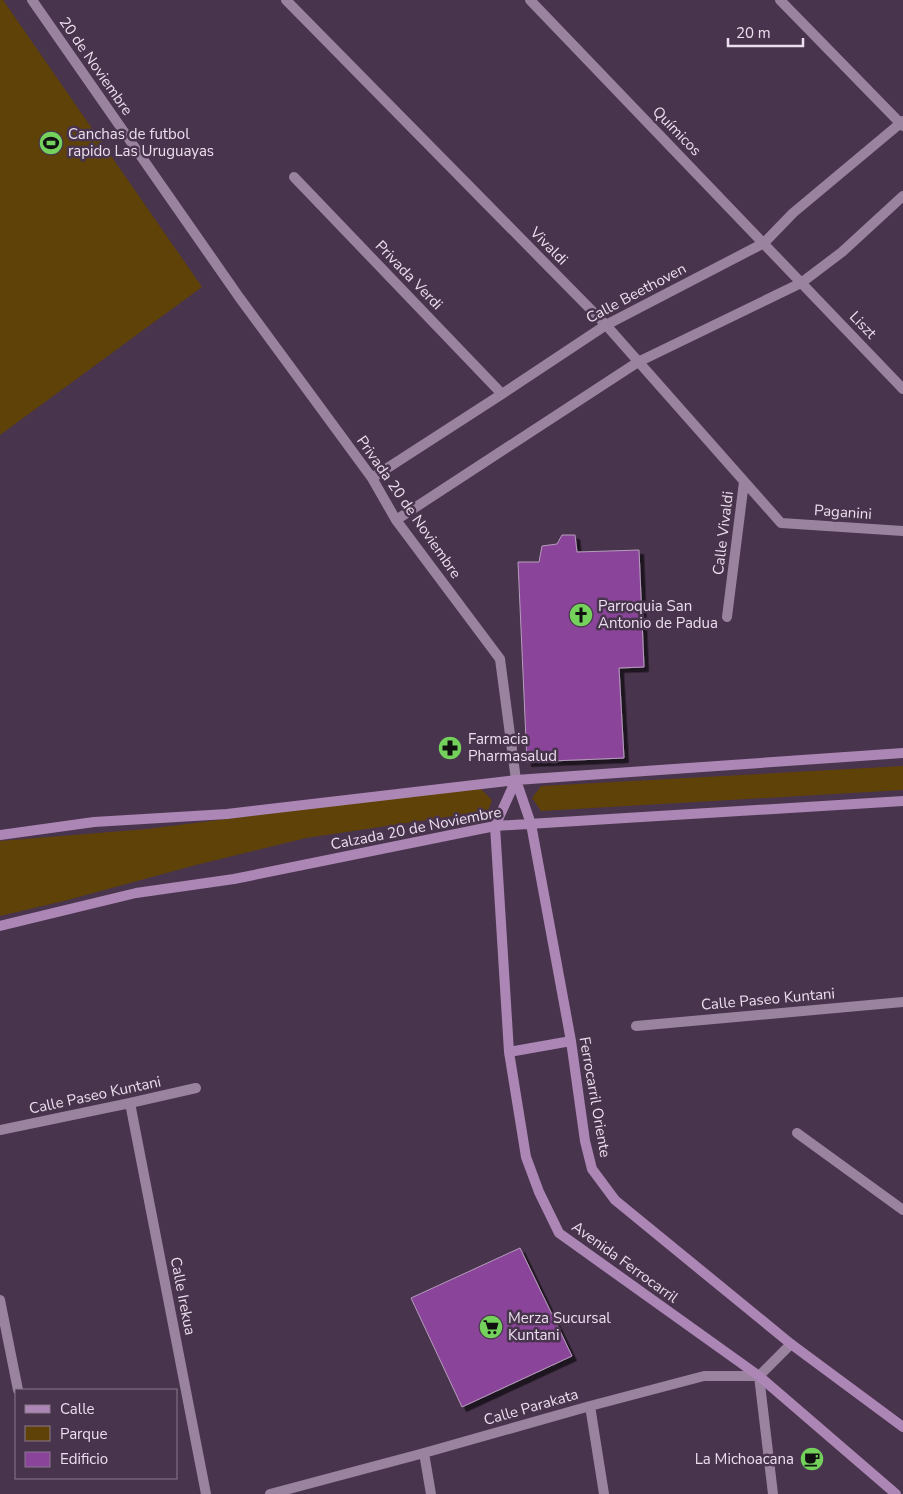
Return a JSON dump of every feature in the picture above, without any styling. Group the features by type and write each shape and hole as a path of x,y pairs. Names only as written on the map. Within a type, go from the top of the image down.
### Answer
{"main road":[{"name":"Calzada 20 de Noviembre","path":"0,835 94,822 227,814 516,780 903,754"},
{"name":"Ferrocarril Oriente","path":"516,780 531,824 570,1041 585,1141 592,1169 622,1207 791,1344 903,1427"},
{"name":"Avenida Ferrocarril","path":"516,780 495,826 509,1052 526,1156 539,1192 559,1233 759,1376 896,1494"},
{"name":"Calzada 20 de Noviembre","path":"0,926 136,893 234,879 495,826 903,801"},
{"path":"509,1052 570,1041"}],"street":[{"name":"20 de Noviembre","path":"32,0 238,297"},
{"name":"Vivaldi","path":"286,0 606,325 781,523"},
{"name":"Químicos","path":"530,0 801,283"},
{"path":"780,0 902,124"},
{"name":"Calle Beethoven","path":"372,478 606,325 764,243 793,213 902,124"},
{"name":"Privada Verdi","path":"294,177 502,394"},
{"path":"396,520 638,362 801,283 842,252 903,196"},
{"name":"Liszt","path":"801,283 903,388"},
{"name":"Privada 20 de Noviembre","path":"238,297 372,478 396,520 500,659 516,780"},
{"name":"Calle Vivaldi","path":"727,617 744,482"},
{"name":"Paganini","path":"781,523 903,531"},
{"name":"Calle Paseo Kuntani","path":"636,1026 903,1002"},
{"name":"Calle Paseo Kuntani","path":"0,1130 196,1088"},
{"name":"Calle Irekua","path":"130,1103 206,1494"},
{"path":"797,1133 903,1210"},
{"path":"0,1300 18,1389"},
{"path":"773,1494 759,1376 791,1344"},
{"name":"Calle Parakata","path":"270,1494 424,1454 590,1406 704,1376 759,1376"},
{"path":"590,1406 604,1494"},
{"path":"424,1454 431,1494"}],"green space":[{"name":"Canchas de futbol rapido Las Uruguayas","path":"0,0 3,0 202,287 0,435"},
{"path":"903,766 903,790 541,811 532,798 541,786"},
{"path":"481,789 492,800 488,811 306,838 0,916 0,841 147,829"}],"building":[{"name":"Parroquia San Antonio de Padua","path":"562,535 575,535 577,552 639,550 644,667 619,668 624,758 527,762 518,562 539,562 542,546 557,544"},
{"name":"Merza Sucursal Kuntani","path":"520,1248 572,1356 462,1407 411,1298"}],"place":[{"name":"Canchas de futbol rapido Las Uruguayas","path":"51,143"},
{"name":"Parroquia San Antonio de Padua","path":"581,615"},
{"name":"Farmacia Pharmasalud","path":"450,748"},
{"name":"Merza Sucursal Kuntani","path":"491,1327"},
{"name":"La Michoacana","path":"812,1459"}]}
